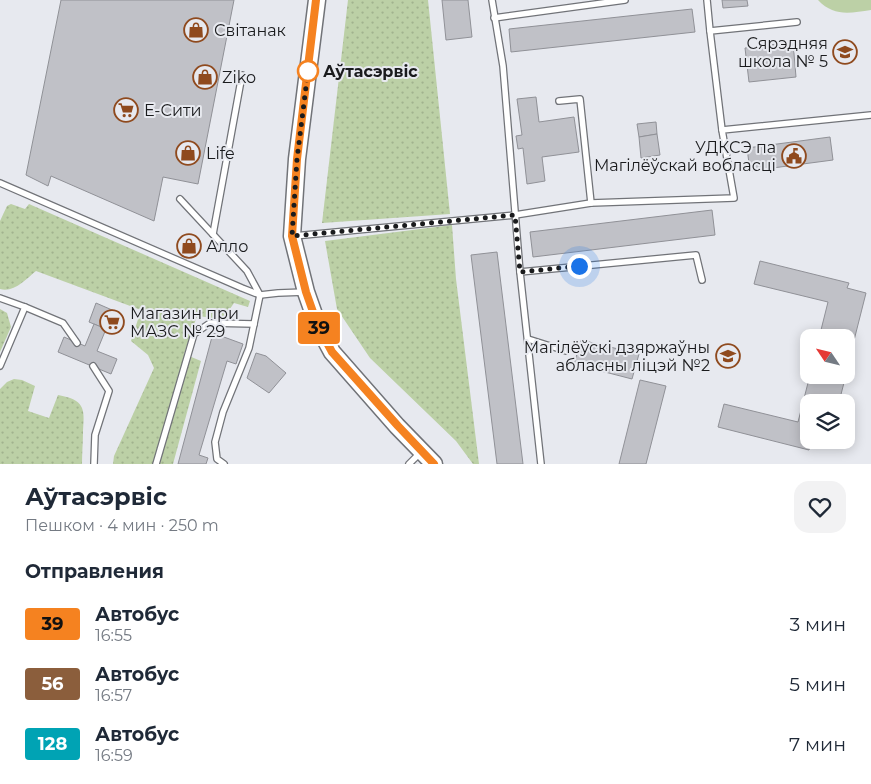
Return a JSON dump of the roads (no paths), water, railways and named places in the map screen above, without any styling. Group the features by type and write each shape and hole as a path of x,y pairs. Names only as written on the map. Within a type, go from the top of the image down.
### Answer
{"main road":[{"path":"316,0 297,159 292,236 306,292 318,326 332,352 434,464"}],"lane":[{"path":"492,0 503,66 520,272 542,464"},
{"path":"494,18 625,0"},
{"path":"292,236 515,215 591,204 734,198 722,130 707,0"},
{"path":"710,31 797,22"},
{"path":"214,234 242,75"},
{"path":"559,101 580,99 591,204"},
{"path":"722,130 871,115"},
{"path":"0,183 260,295 306,292"},
{"path":"180,199 247,271 260,295 249,348 223,412 215,442 217,458 224,464"},
{"path":"520,272 696,255 702,280"},
{"path":"0,298 63,323 77,343"},
{"path":"0,366 26,307"},
{"path":"156,464 194,334 210,323 254,324"},
{"path":"528,339 566,351"},
{"path":"93,366 109,391 95,435 94,464"},
{"path":"409,464 422,451"}],"place":[{"name":"Світанак","path":"196,30"},
{"name":"Сярэдняя школа № 5","path":"845,52"},
{"name":"Аўтасэрвіс","path":"308,71"},
{"name":"Ziko","path":"205,77"},
{"name":"Е-Сити","path":"126,110"},
{"name":"Life","path":"188,153"},
{"name":"УДКСЭ па Магілёўскай вобласці","path":"794,156"},
{"name":"Алло","path":"189,246"},
{"name":"Магазин при МАЗС № 29","path":"112,322"},
{"name":"Магілёўскі дзяржаўны абласны ліцэй №2","path":"728,356"}]}
